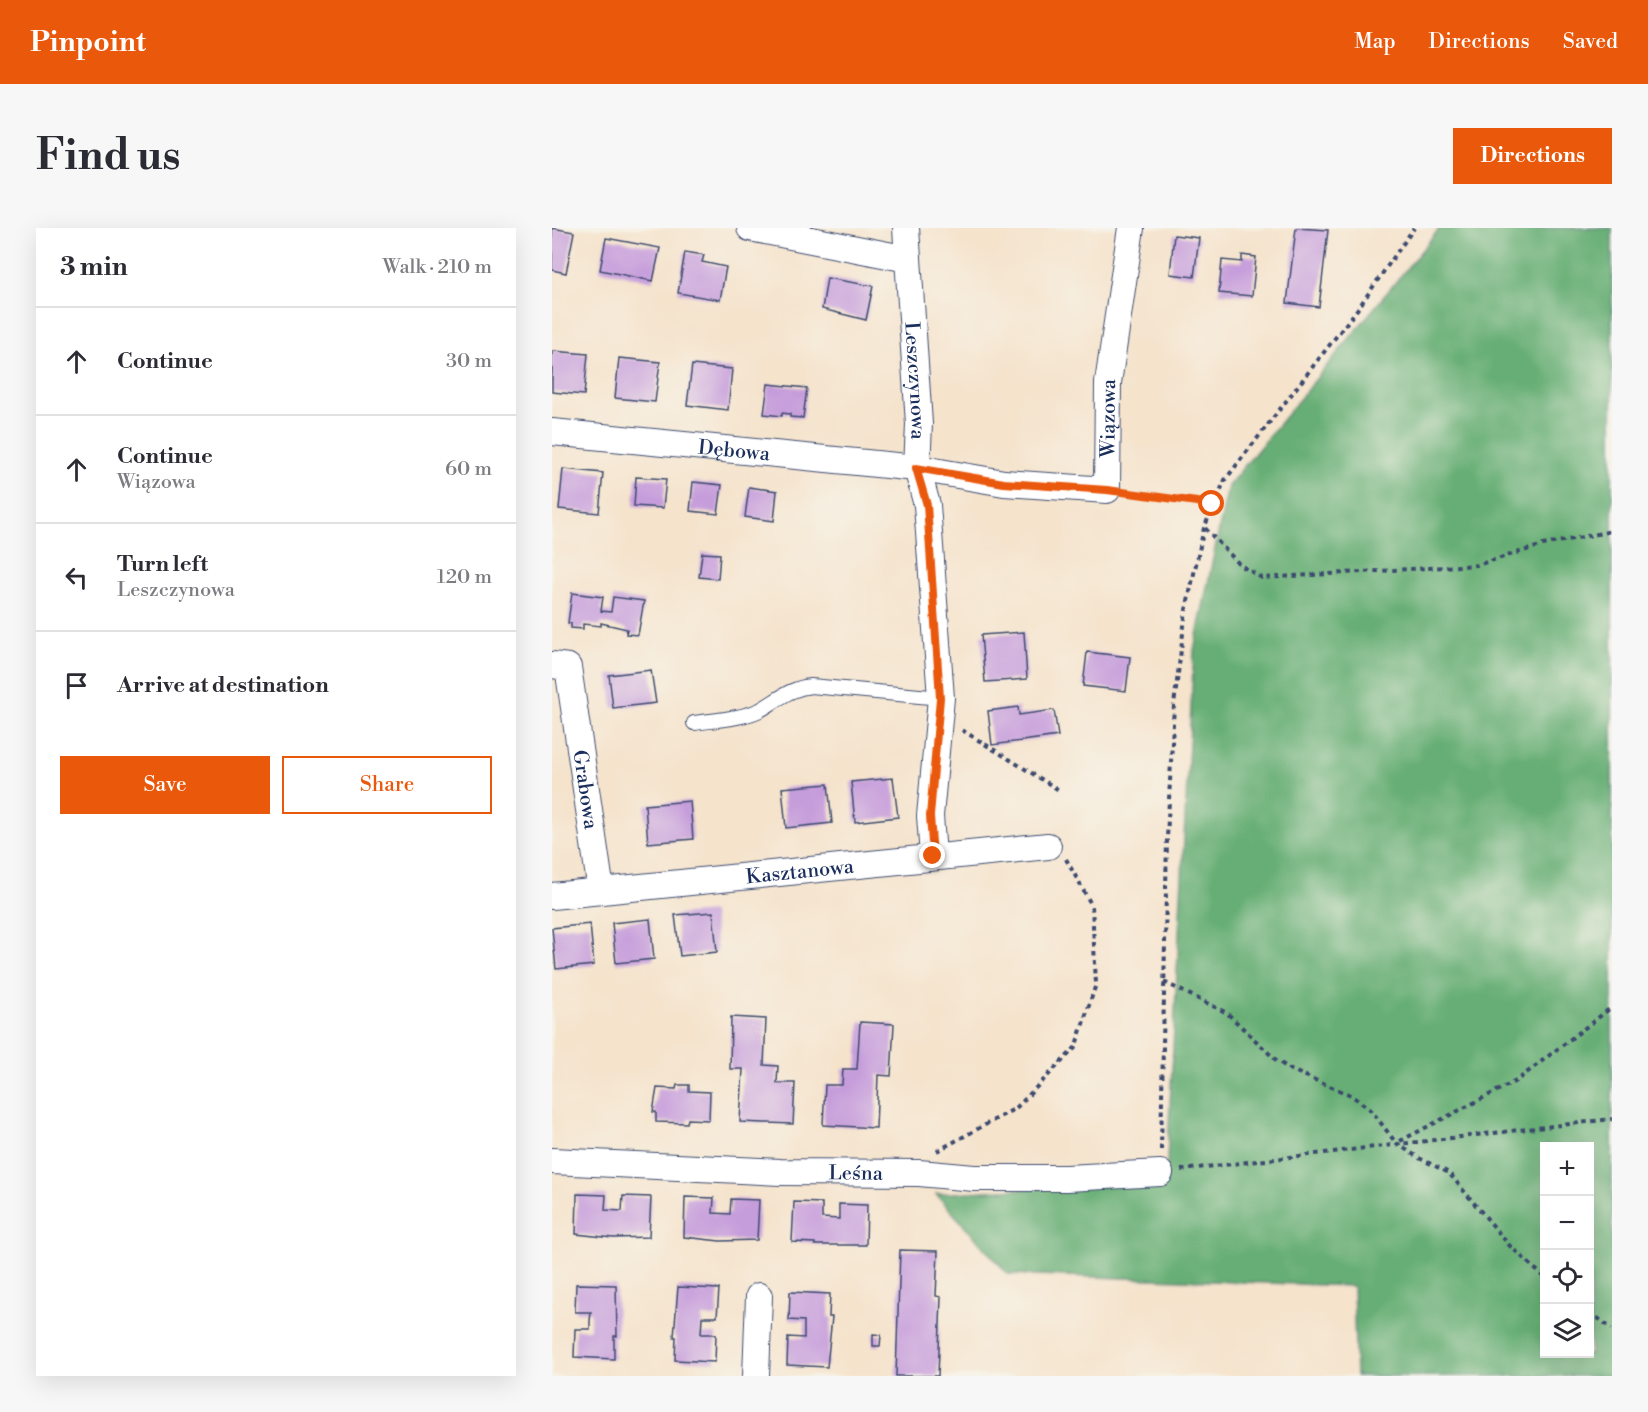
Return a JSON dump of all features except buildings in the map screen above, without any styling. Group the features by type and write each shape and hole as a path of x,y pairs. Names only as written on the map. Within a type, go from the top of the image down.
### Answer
{"street":[{"path":"750,228 909,259"},
{"name":"Leszczynowa","path":"906,228 919,424 916,468 927,505 940,710 930,816 933,856"},
{"name":"Wiązowa","path":"1107,490 1108,383 1131,228"},
{"name":"Dębowa","path":"552,432 916,468"},
{"path":"916,468 1004,483 1107,490"},
{"name":"Grabowa","path":"552,665 568,667 602,891"},
{"name":"Kasztanowa","path":"552,896 1048,846"},
{"name":"Leśna","path":"552,1161 780,1172 919,1173 974,1178 1067,1178 1160,1173"},
{"path":"756,1376 759,1296"}],"lane":[{"path":"694,723 728,718 758,710 795,688 811,686 940,710"}],"path":[{"path":"1414,228 1359,307 1225,480 1212,504 1204,528 1186,609 1174,705 1169,785 1160,1173 1612,1119"},
{"path":"1107,490 1212,504"},
{"path":"1204,528 1240,565 1262,578 1476,565 1543,546 1612,531"},
{"path":"940,710 960,729 1059,790"},
{"path":"919,1173 922,1159 1016,1108 1075,1048 1096,984 1092,906 1069,861 1048,846"},
{"path":"1164,982 1227,1013 1276,1060 1291,1070 1351,1095 1371,1110 1396,1143 1449,1173 1509,1245 1540,1273"},
{"path":"1396,1143 1516,1081 1612,1007"},
{"path":"1594,1315 1612,1329"}],"green space":[{"path":"1440,228 1612,228 1612,1376 1356,1376 1353,1286 1008,1274 936,1194 1166,1180 1194,650 1228,486"}],"route":[{"path":"933,856 930,816 940,698 927,505 916,468 1004,483 1107,490 1212,504"}]}
